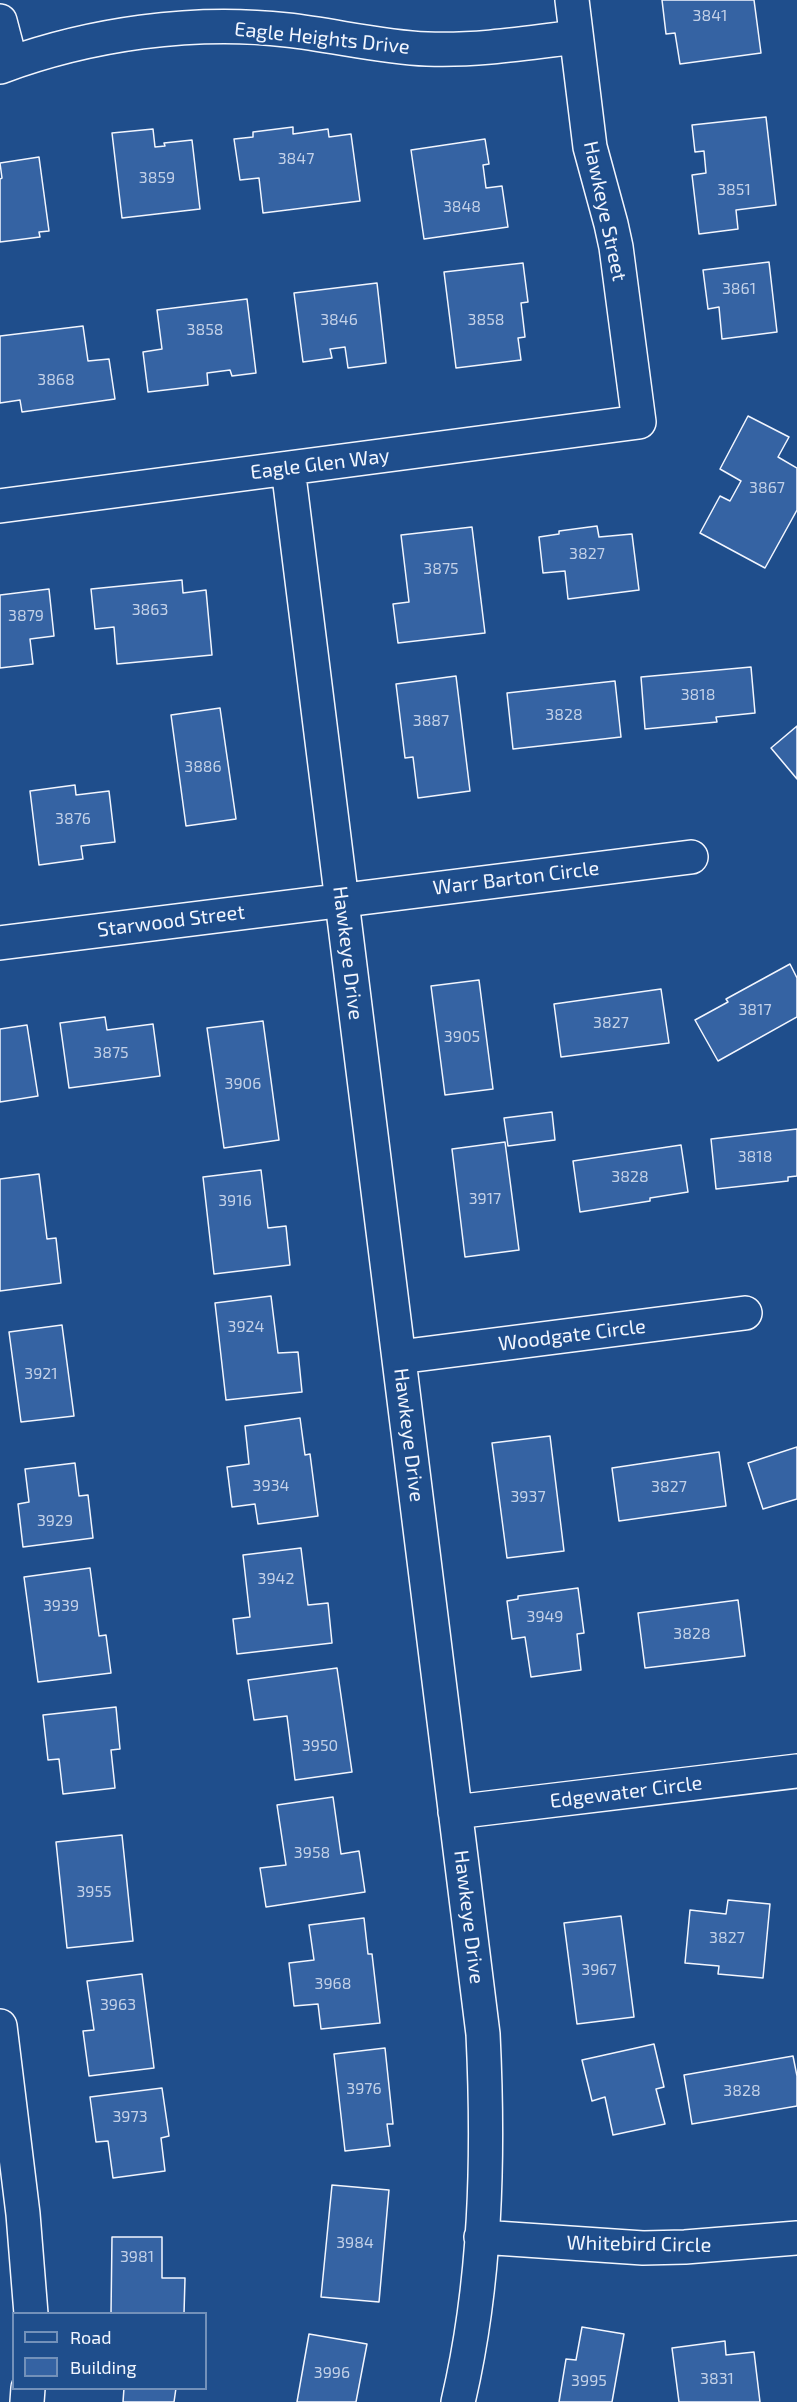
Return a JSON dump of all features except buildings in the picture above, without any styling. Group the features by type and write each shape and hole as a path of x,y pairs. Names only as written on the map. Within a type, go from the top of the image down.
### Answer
{"street":[{"name":"Hawkeye Street","path":"572,0 590,147 612,224 639,422"},
{"path":"0,21 5,65"},
{"name":"Eagle Heights Drive","path":"5,65 70,46 112,38 201,28 246,27 285,30 441,50 576,37"},
{"name":"Eagle Glen Way","path":"0,506 639,422"},
{"name":"Hawkeye Drive","path":"288,468 483,2034 486,2131 481,2237 475,2312 458,2402"},
{"name":"Warr Barton Circle","path":"342,900 691,857"},
{"name":"Starwood Street","path":"0,943 342,900"},
{"name":"Woodgate Circle","path":"399,1357 745,1313"},
{"name":"Edgewater Circle","path":"455,1812 797,1771"},
{"path":"0,2026 23,2214 30,2312"},
{"name":"Whitebird Circle","path":"481,2237 643,2248 797,2238"}]}
